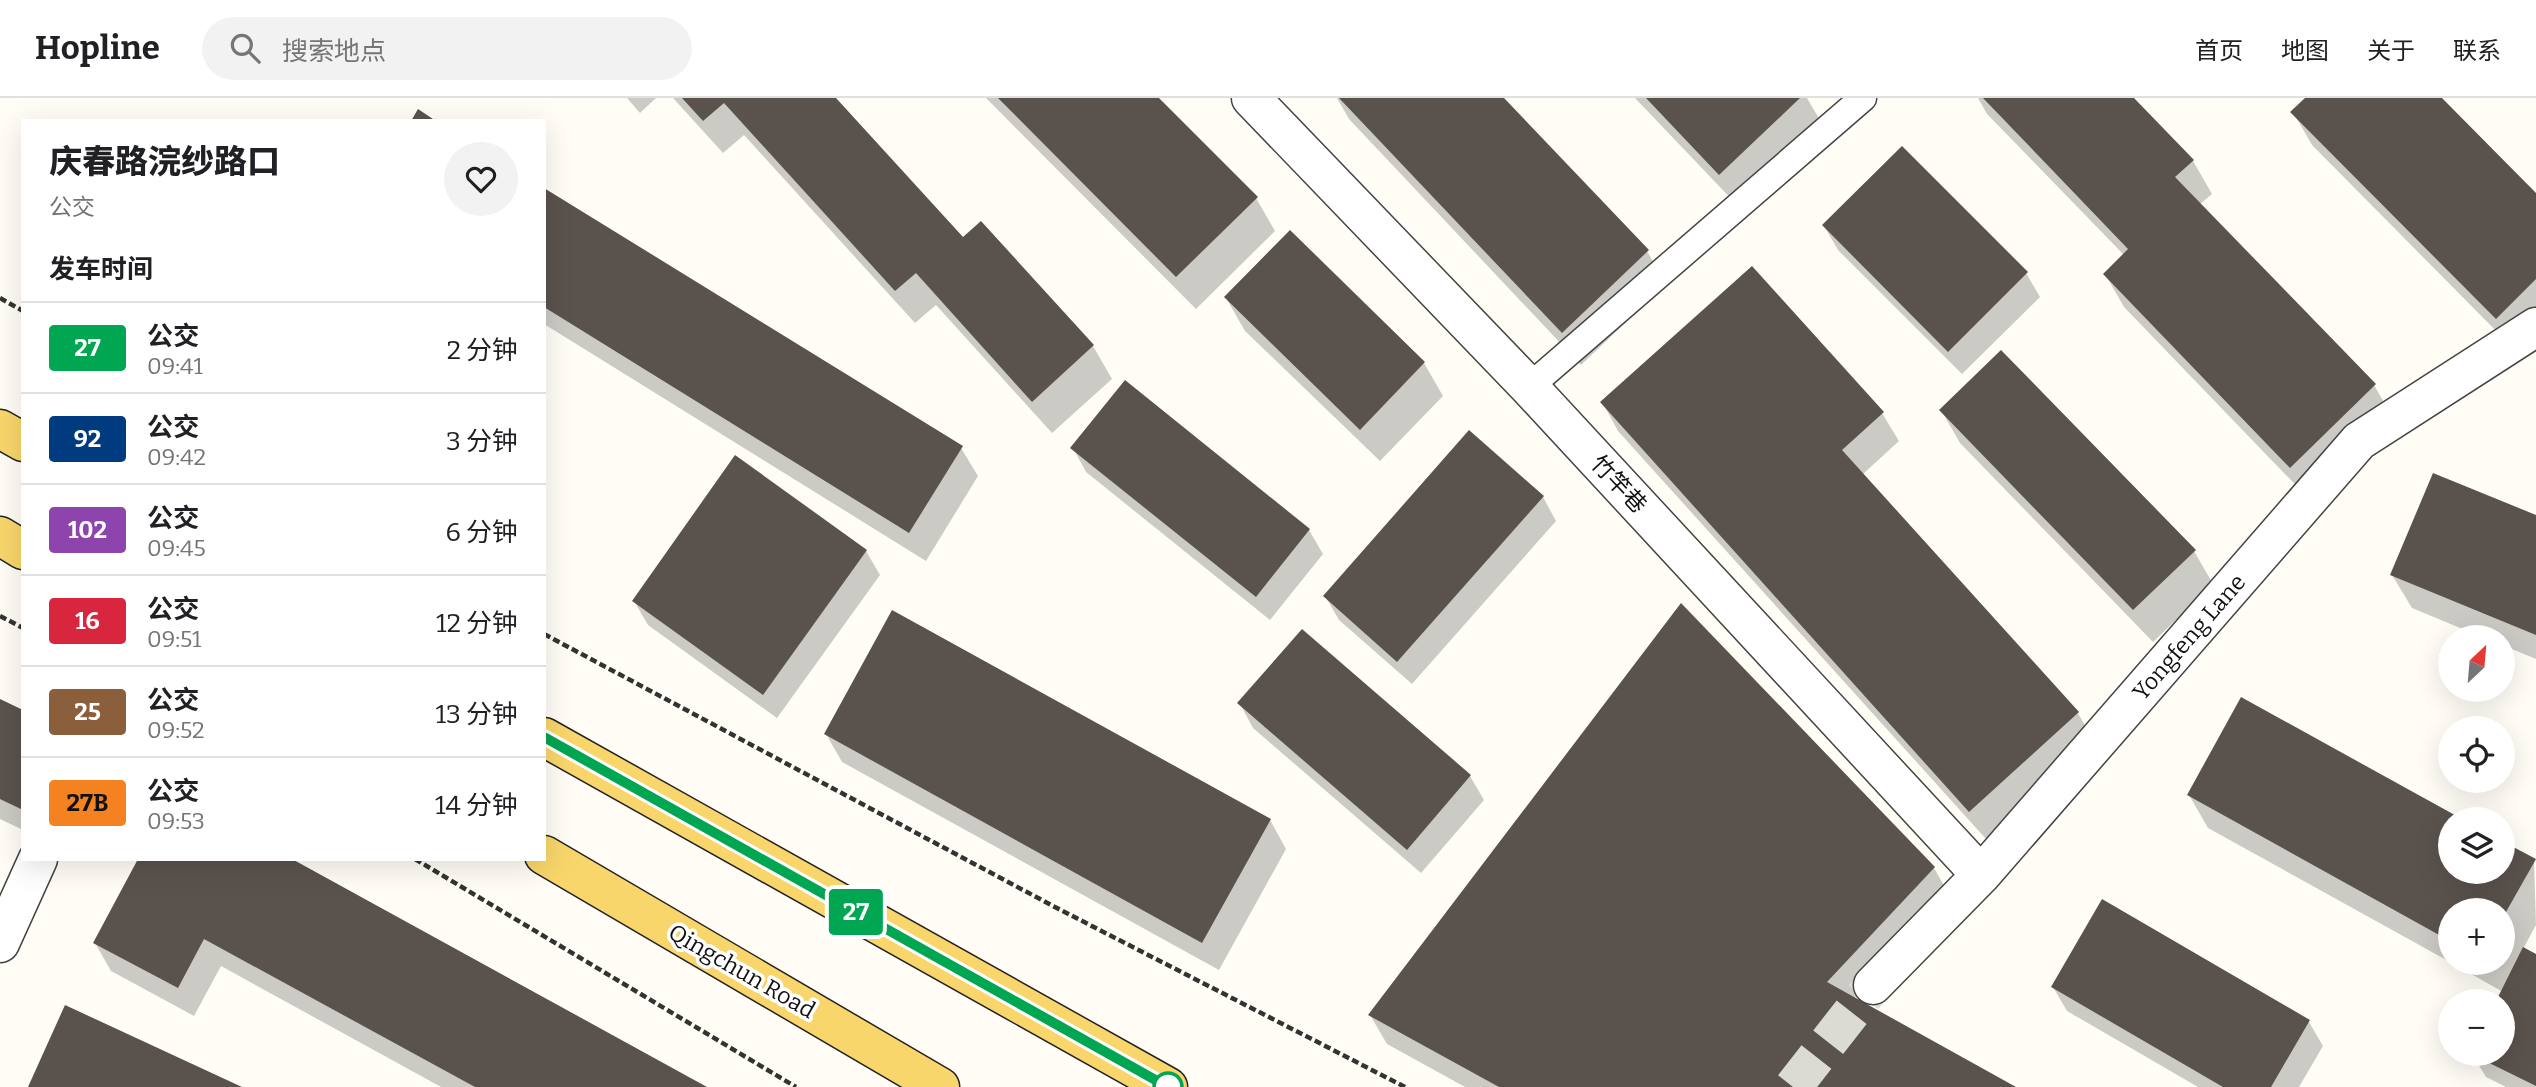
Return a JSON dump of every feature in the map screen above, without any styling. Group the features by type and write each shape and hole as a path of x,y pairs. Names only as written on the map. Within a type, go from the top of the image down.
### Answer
{"main road":[{"path":"0,429 21,441"},
{"path":"0,536 21,549"},
{"path":"546,738 1168,1087"},
{"name":"Qingchun Road","path":"546,856 940,1087"}],"street":[{"name":"竹竿巷","path":"1251,98 1529,387 1981,875"},
{"name":"Yongfeng Lane","path":"1873,985 1981,875 2359,441 2536,327"},
{"path":"0,943 37,861"}],"lane":[{"path":"1529,387 1863,98"}],"path":[{"path":"0,298 21,310"},
{"path":"0,615 21,627"},
{"path":"546,635 1053,906 1405,1087"},
{"path":"418,861 796,1087"}],"building":[{"path":"682,98 836,98 963,237 981,221 1094,345 1032,402 916,273 895,291 724,103 703,121"},
{"path":"998,98 1159,98 1258,197 1176,277"},
{"path":"1339,98 1504,98 1649,250 1562,333"},
{"path":"1646,98 1800,98 1719,175"},
{"path":"1983,98 2134,98 2194,160 2175,177 2376,384 2290,468 2103,274 2128,249"},
{"path":"2305,98 2442,98 2536,193 2536,279 2496,319 2290,112"},
{"path":"418,109 433,119 412,119"},
{"path":"1902,146 2028,272 1948,352 1822,225"},
{"path":"546,189 963,446 909,533 546,308"},
{"path":"1290,230 1425,362 1360,430 1224,297"},
{"path":"1752,266 1884,412 1842,450 2079,712 1969,812 1600,402"},
{"path":"2001,350 2196,550 2133,610 1939,410"},
{"path":"1125,380 1310,529 1256,597 1070,448"},
{"path":"1469,430 1544,496 1397,662 1323,596"},
{"path":"735,455 867,550 763,695 632,601"},
{"path":"2433,473 2536,515 2536,635 2515,625 2390,575"},
{"path":"1681,603 1935,867 1827,982 2016,1087 1499,1087 1368,1015"},
{"path":"892,610 1271,819 1202,943 824,734"},
{"path":"1302,629 1471,775 1407,850 1237,703"},
{"path":"2241,697 2440,807 2438,807 2438,884 2515,884 2515,848 2536,859 2514,898 2438,898 2438,934 2187,795"},
{"path":"0,699 21,709 21,809 0,799"},
{"path":"137,861 296,861 707,1087 475,1087 204,939 178,988 93,943"},
{"path":"2102,899 2310,1020 2271,1087 2223,1087 2051,987"},
{"path":"2523,947 2536,954 2536,1086 2495,1066 2515,1066 2515,989 2502,989 2509,975 2515,975 2515,963"},
{"path":"65,1005 242,1087 28,1087"}],"tunnel":[{"path":"1793,1087 1873,985"}],"bus line":[{"name":"27","path":"546,738 1168,1087"}]}
